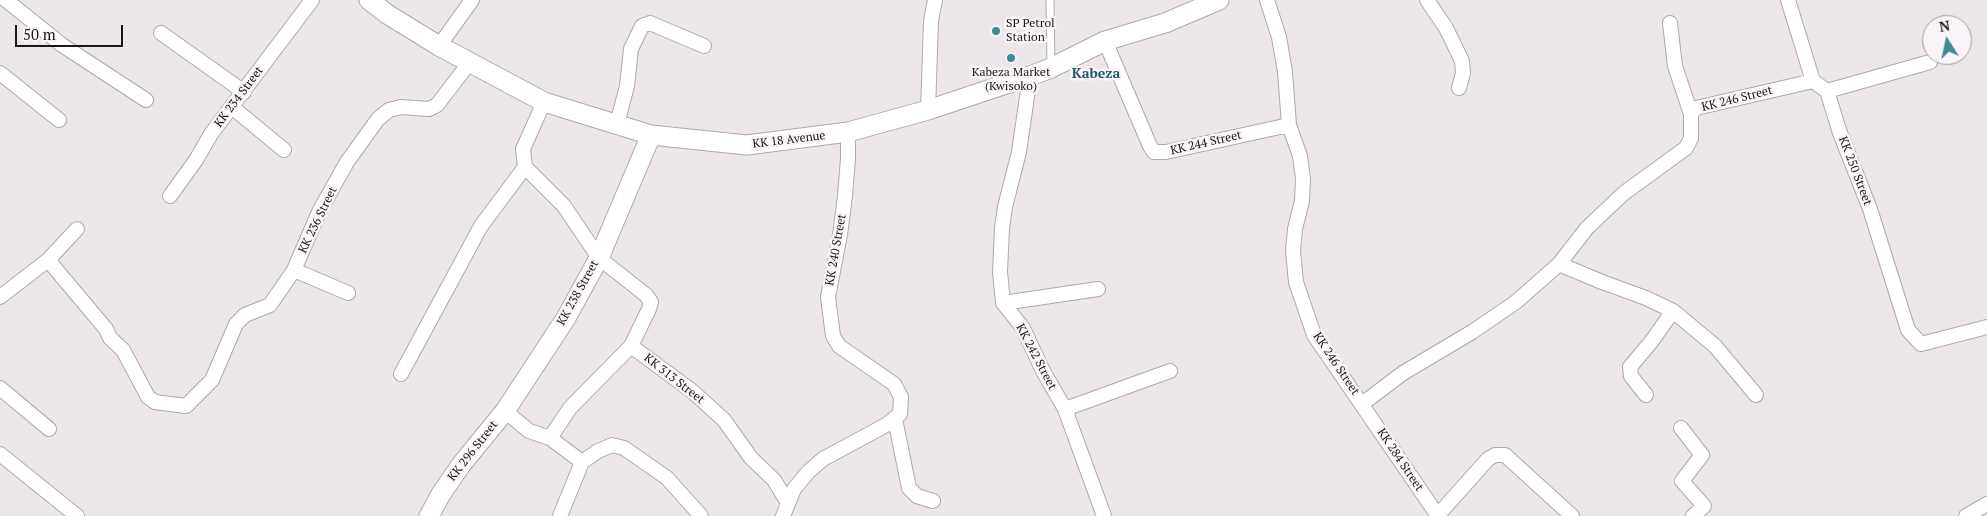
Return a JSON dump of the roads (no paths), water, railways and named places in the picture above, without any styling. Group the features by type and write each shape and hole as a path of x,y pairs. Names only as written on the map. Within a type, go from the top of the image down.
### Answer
{"main road":[{"name":"KK 18 Avenue","path":"369,0 439,46 544,102 651,135 747,145 848,132 928,110 1030,76 1051,68 1105,41 1165,23 1188,9 1219,0"},
{"path":"599,258 651,135"},
{"name":"KK 238 Street","path":"505,411 566,318 599,258"},
{"name":"KK 296 Street","path":"429,516 441,494 461,465 505,411"}],"street":[{"path":"0,3 5,0 62,45 146,100"},
{"name":"KK 234 Street","path":"170,196 196,160 211,134 312,0"},
{"path":"439,46 472,0"},
{"path":"928,110 931,21 935,0"},
{"name":"KK 246 Street","path":"1267,0 1279,37 1285,72 1289,125 1300,156 1303,178 1302,201 1295,229 1293,251 1296,282 1314,335 1362,404 1403,373 1472,332 1516,302 1559,264 1587,228 1624,193 1686,148 1691,138 1690,114 1696,108 1813,80"},
{"path":"1427,0 1446,28 1462,61 1463,73 1460,88"},
{"path":"1788,0 1813,80 1827,92 1922,64"},
{"path":"617,124 626,86 631,49 642,26 650,23 704,46"},
{"path":"1670,23 1675,66 1690,114"},
{"path":"161,33 244,92"},
{"name":"KK 244 Street","path":"1105,41 1154,152 1166,152 1289,125"},
{"name":"KK 236 Street","path":"48,260 106,329 110,338 123,350 148,397 155,402 186,406 212,380 236,324 245,315 270,305 294,270 320,212 347,162 378,119 389,110 402,107 429,109 436,105 470,62"},
{"path":"0,73 60,120"},
{"path":"1030,76 1019,152 1005,207 1002,228 1000,272 1004,303 1098,289"},
{"name":"KK 250 Street","path":"1827,92 1840,132 1870,209 1908,330 1921,344 1987,327"},
{"path":"400,374 481,226 525,167 523,149 544,102"},
{"path":"232,107 284,150"},
{"name":"KK 240 Street","path":"848,132 845,196 840,235 828,297 833,336 839,346 894,384 901,397 900,414 895,420"},
{"name":"KK 238 Street","path":"525,167 564,206 599,258"},
{"path":"0,297 48,260 77,229"},
{"name":"KK 313 Street","path":"599,258 646,295 650,302 649,309 631,346 692,391 724,420 751,458 774,480 788,503"},
{"path":"1559,264 1646,298 1673,311 1715,346 1756,395"},
{"path":"294,270 348,294"},
{"name":"KK 242 Street","path":"1004,303 1024,328 1043,371 1065,409 1104,516"},
{"path":"1646,394 1631,376 1630,367 1673,311"},
{"path":"550,438 570,408 631,346"},
{"path":"1065,409 1170,371"},
{"path":"0,388 49,429"},
{"name":"KK 284 Street","path":"1362,404 1390,448 1438,515"},
{"name":"KK 296 Street","path":"505,411 529,430 550,438 582,462"},
{"path":"783,516 794,489 808,472 823,459 895,420 909,488 917,496 933,501"},
{"path":"1681,428 1702,455 1682,482 1704,506 1693,516"},
{"path":"560,516 582,462 598,451 612,445 624,448 667,478 701,516"},
{"path":"0,454 77,516"},
{"path":"1438,515 1488,459 1495,454 1505,455 1572,516"},
{"path":"1966,516 1987,504"}],"lane":[{"path":"1050,0 1051,68"}],"place":[{"name":"SP Petrol Station","path":"996,31"},
{"name":"Kabeza Market (Kwisoko)","path":"1011,58"}],"district":[{"name":"Kabeza","path":"1096,74"}]}
